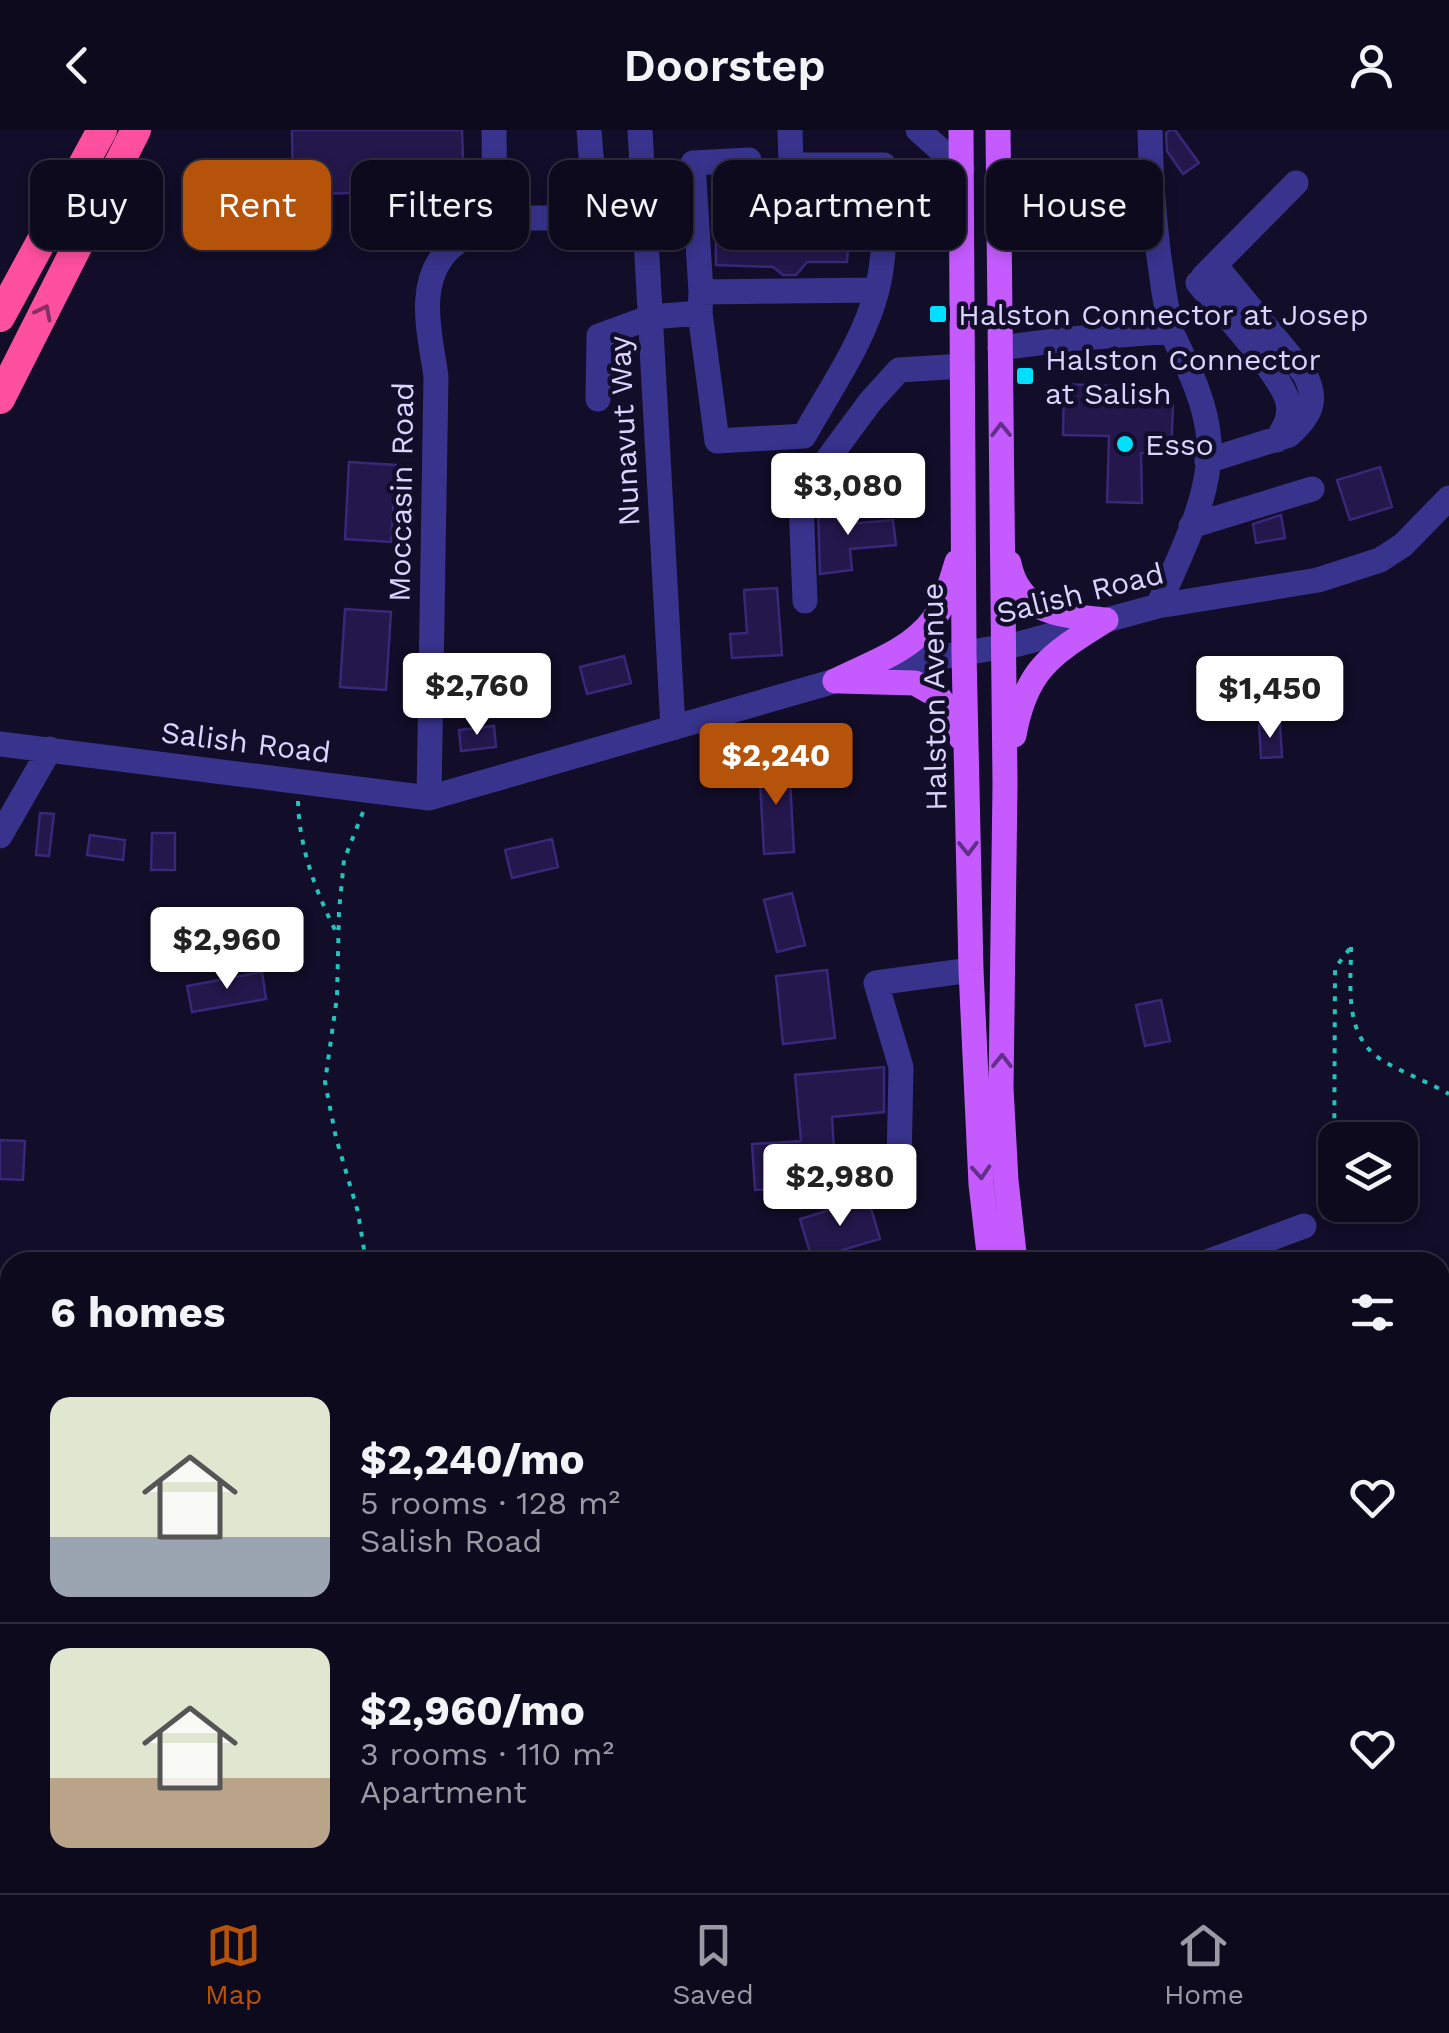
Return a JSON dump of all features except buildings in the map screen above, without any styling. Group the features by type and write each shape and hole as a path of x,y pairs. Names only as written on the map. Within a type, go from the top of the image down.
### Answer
{"highway":[{"path":"0,317 102,130"},
{"path":"0,399 136,130"}],"main road":[{"name":"Halston Avenue","path":"961,130 962,160"},
{"path":"998,130 1005,784 1002,1088 1014,1252"},
{"name":"Halston Avenue","path":"962,250 964,653 971,970 981,1184 989,1252"},
{"path":"1002,528 1012,582 1030,601 1054,614 1106,620"},
{"path":"835,681 907,645 933,620 946,597 964,541"},
{"path":"1005,784 1019,706 1033,679 1056,651 1106,620"},
{"path":"835,681 915,683 938,696 948,709 966,750"}],"street":[{"path":"494,130 494,160"},
{"path":"529,218 596,218 589,130"},
{"name":"Nunavut Way","path":"640,130 672,728"},
{"path":"713,162 693,163 701,302 717,441 804,436 858,340 877,290 883,250 884,165 791,165 790,130"},
{"path":"918,130 952,160"},
{"path":"1150,130 1165,298 1172,330 1200,401 1209,442 1198,509 1158,606"},
{"path":"1165,298 1183,293 1206,274 1296,183"},
{"name":"Moccasin Road","path":"429,798 436,376 426,310 432,274 449,250"},
{"path":"1206,274 1284,391 1288,403 1288,416 1277,440 1207,461"},
{"path":"598,399 599,336 701,302 877,290"},
{"path":"1000,348 1172,330"},
{"path":"805,601 801,502 816,475 899,370 963,366"},
{"path":"1191,526 1312,489"},
{"name":"Salish Road","path":"0,744 429,798 835,681 1004,646 1158,606 1318,580 1380,560 1403,545 1449,498"},
{"path":"0,836 50,750"},
{"path":"900,1165 901,1067 876,983 971,970"},
{"path":"1234,1252 1304,1226"}],"path":[{"path":"298,781 299,824 310,871 338,936"},
{"path":"364,1252 326,1082 337,997 344,860 374,791"},
{"path":"1304,1226 1324,1218 1332,1208 1335,968 1351,947 1350,1006 1355,1028 1366,1047 1381,1060 1449,1094"}],"place":[{"name":"Halston Connector at Josep","path":"938,314"},
{"name":"Halston Connector at Salish","path":"1025,376"},
{"name":"Esso","path":"1125,444"}]}
